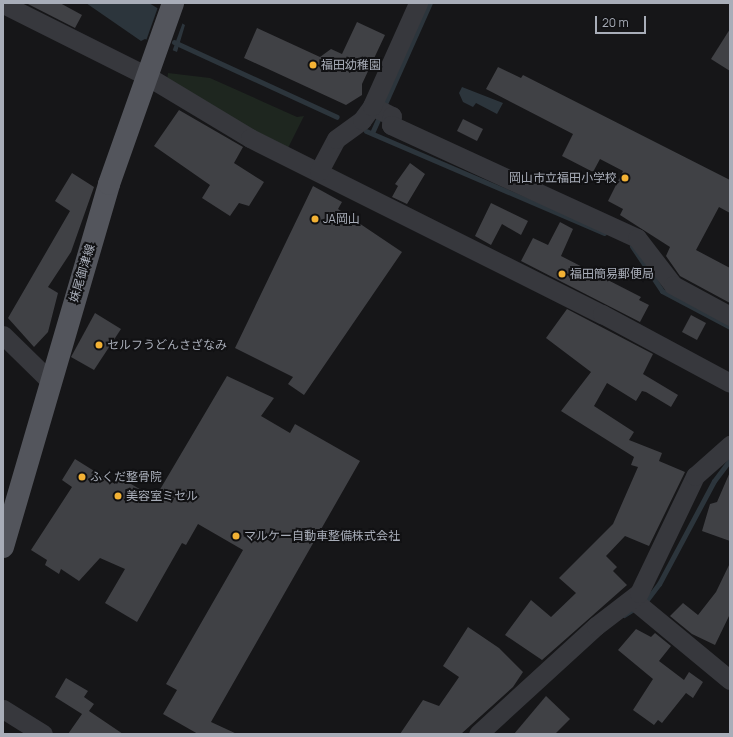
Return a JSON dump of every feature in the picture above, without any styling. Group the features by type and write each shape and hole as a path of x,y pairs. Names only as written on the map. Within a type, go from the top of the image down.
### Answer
{"main road":[{"name":"妹尾御津線","path":"3,547 49,380 109,184 171,8"}],"street":[{"path":"318,171 336,139 362,120 379,110 418,3"},
{"path":"3,4 147,76 250,138 318,171 730,383"},
{"path":"379,110 392,116 391,125 637,238 673,286 730,316"},
{"path":"3,334 49,380"},
{"path":"478,734 596,626 637,604 695,476 730,445"},
{"path":"637,604 730,680"},
{"path":"3,709 41,733"}],"shaded area":[{"path":"86,3 149,3 185,25 177,52 145,39 141,41"},
{"path":"168,73 210,78 297,117 304,116 288,148 249,131 167,81"},
{"path":"462,87 503,103 497,114 476,103 473,107 463,102 459,93"}],"pier":[{"path":"158,7 183,22 172,52 146,41"}],"building":[{"path":"26,3 60,3 82,15 75,28"},
{"path":"357,22 385,35 362,84 362,95 346,105 244,58 257,28 320,57 331,49 342,54"},
{"path":"730,29 730,71 711,59"},
{"path":"498,67 521,78 523,75 730,180 730,213 719,207 696,250 730,268 730,303 680,276 666,256 670,247 620,215 623,209 608,201 623,171 600,159 593,172 562,156 573,134 486,89"},
{"path":"179,110 243,147 234,163 264,182 249,206 239,203 230,216 202,198 210,185 154,146"},
{"path":"463,119 483,129 477,141 457,131"},
{"path":"410,163 425,174 407,204 392,197 398,186 395,184"},
{"path":"72,173 94,187 71,252 48,287 58,293 48,332 34,347 8,318 70,211 55,201"},
{"path":"313,186 342,202 338,209 402,252 304,395 288,384 293,377 235,348"},
{"path":"491,203 528,221 521,235 502,224 491,245 475,236"},
{"path":"560,222 573,229 561,256 641,297 639,300 649,305 640,322 521,261 533,238 548,245"},
{"path":"567,309 653,354 643,374 678,395 671,407 642,391 636,401 607,383 594,406 634,432 629,440 662,453 659,461 685,472 649,546 625,536 606,556 617,567 613,571 627,585 542,660 505,635 531,600 551,617 576,593 559,578 613,524 638,467 631,465 634,457 561,411 591,372 546,338"},
{"path":"95,313 121,329 94,370 71,357"},
{"path":"691,315 706,323 697,340 682,332"},
{"path":"227,376 274,398 261,416 290,433 295,424 360,461 211,722 237,734 198,734 163,714 177,690 166,684 243,550 198,524 186,545 182,543 137,622 105,603 125,569 100,558 79,581 61,569 59,574 45,565 47,560 31,550 72,487 62,480 75,459 115,484 119,477 155,498"},
{"path":"730,472 730,541 702,531 710,504 717,502"},
{"path":"730,563 730,614 715,645 692,634 670,616 683,603 698,615 716,592"},
{"path":"468,627 499,648 523,672 513,687 461,734 400,734 423,700 439,706 459,677 443,666"},
{"path":"636,629 651,637 655,633 671,646 659,661 684,680 689,672 703,682 693,698 686,693 662,723 658,720 654,725 633,710 653,679 618,650"},
{"path":"66,678 88,691 84,697 94,704 89,711 123,734 68,734 82,714 55,697"},
{"path":"546,696 570,719 555,734 514,734"}],"waterway":[{"path":"372,133 430,3"},
{"path":"174,42 337,117"},
{"path":"366,131 604,233"},
{"path":"632,246 662,291 730,327"},
{"path":"624,615 646,601 659,584 714,481 730,460"}],"place":[{"name":"福田幼稚園","path":"313,65"},
{"name":"岡山市立福田小学校","path":"625,178"},
{"name":"JA岡山","path":"315,219"},
{"name":"福田簡易郵便局","path":"562,274"},
{"name":"セルフうどんさざなみ","path":"99,345"},
{"name":"ふくだ整骨院","path":"82,477"},
{"name":"美容室ミセル","path":"118,496"},
{"name":"マルケー自動車整備株式会社","path":"236,536"}]}
